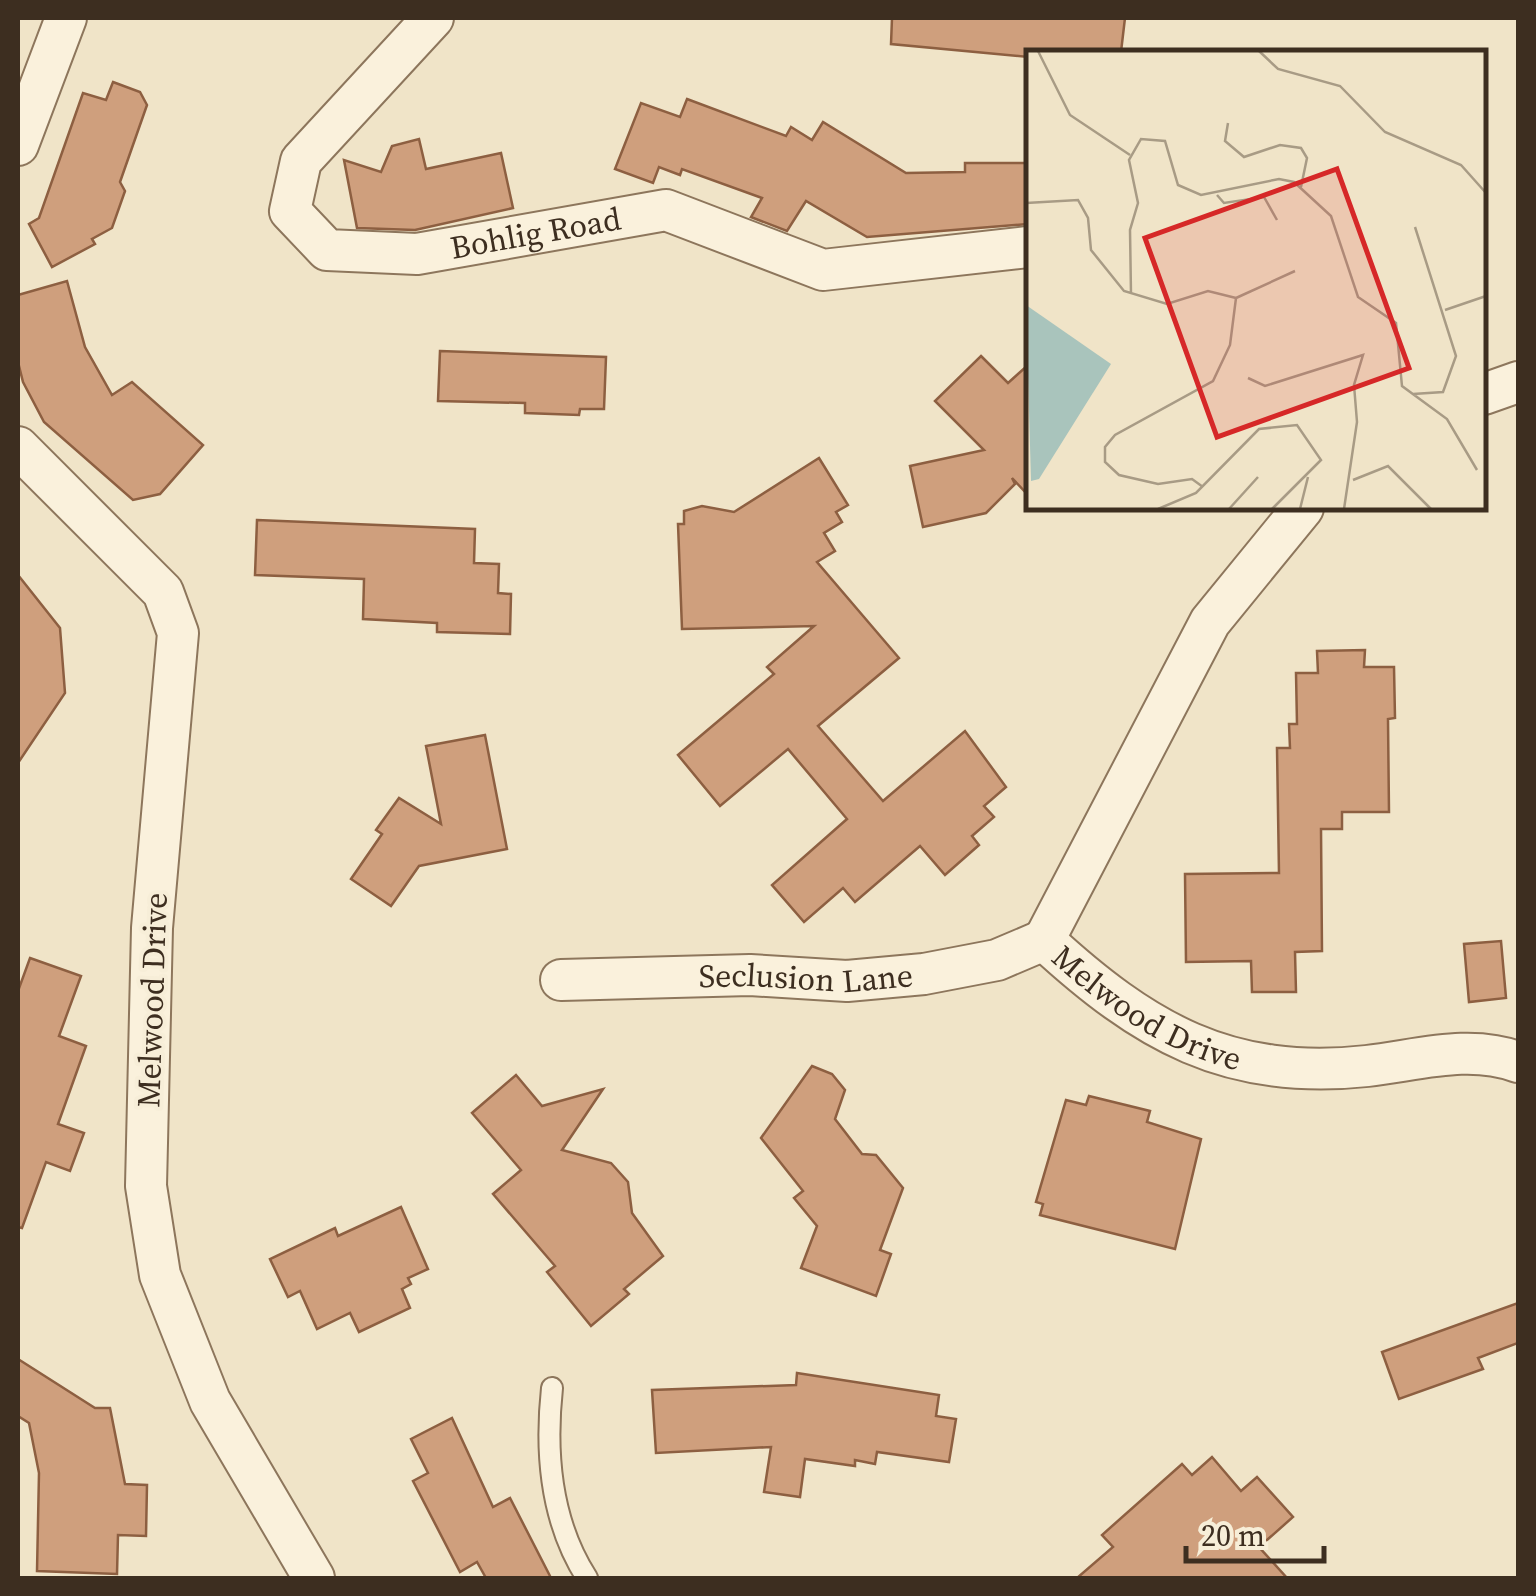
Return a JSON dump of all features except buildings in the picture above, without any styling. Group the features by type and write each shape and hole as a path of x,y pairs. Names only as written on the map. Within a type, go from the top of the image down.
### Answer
{"street":[{"path":"18,144 66,18"},
{"name":"Bohlig Road","path":"433,18 301,161 290,211 327,250 417,254 666,210 823,270 1026,248"},
{"path":"1486,393 1518,382"},
{"name":"Melwood Drive","path":"18,446 163,592 178,633 152,928 146,1186 160,1275 180,1330 227,1434 299,1573"},
{"name":"Melwood Drive","path":"1301,510 1210,622 1044,940 1088,981 1141,1019 1226,1060 1295,1068 1365,1066 1490,1052 1518,1062"},
{"name":"Seclusion Lane","path":"560,980 750,975 847,982 924,974 997,960 1044,940"}],"lane":[{"path":"552,1388 546,1442 554,1491 573,1557 586,1578"}]}
